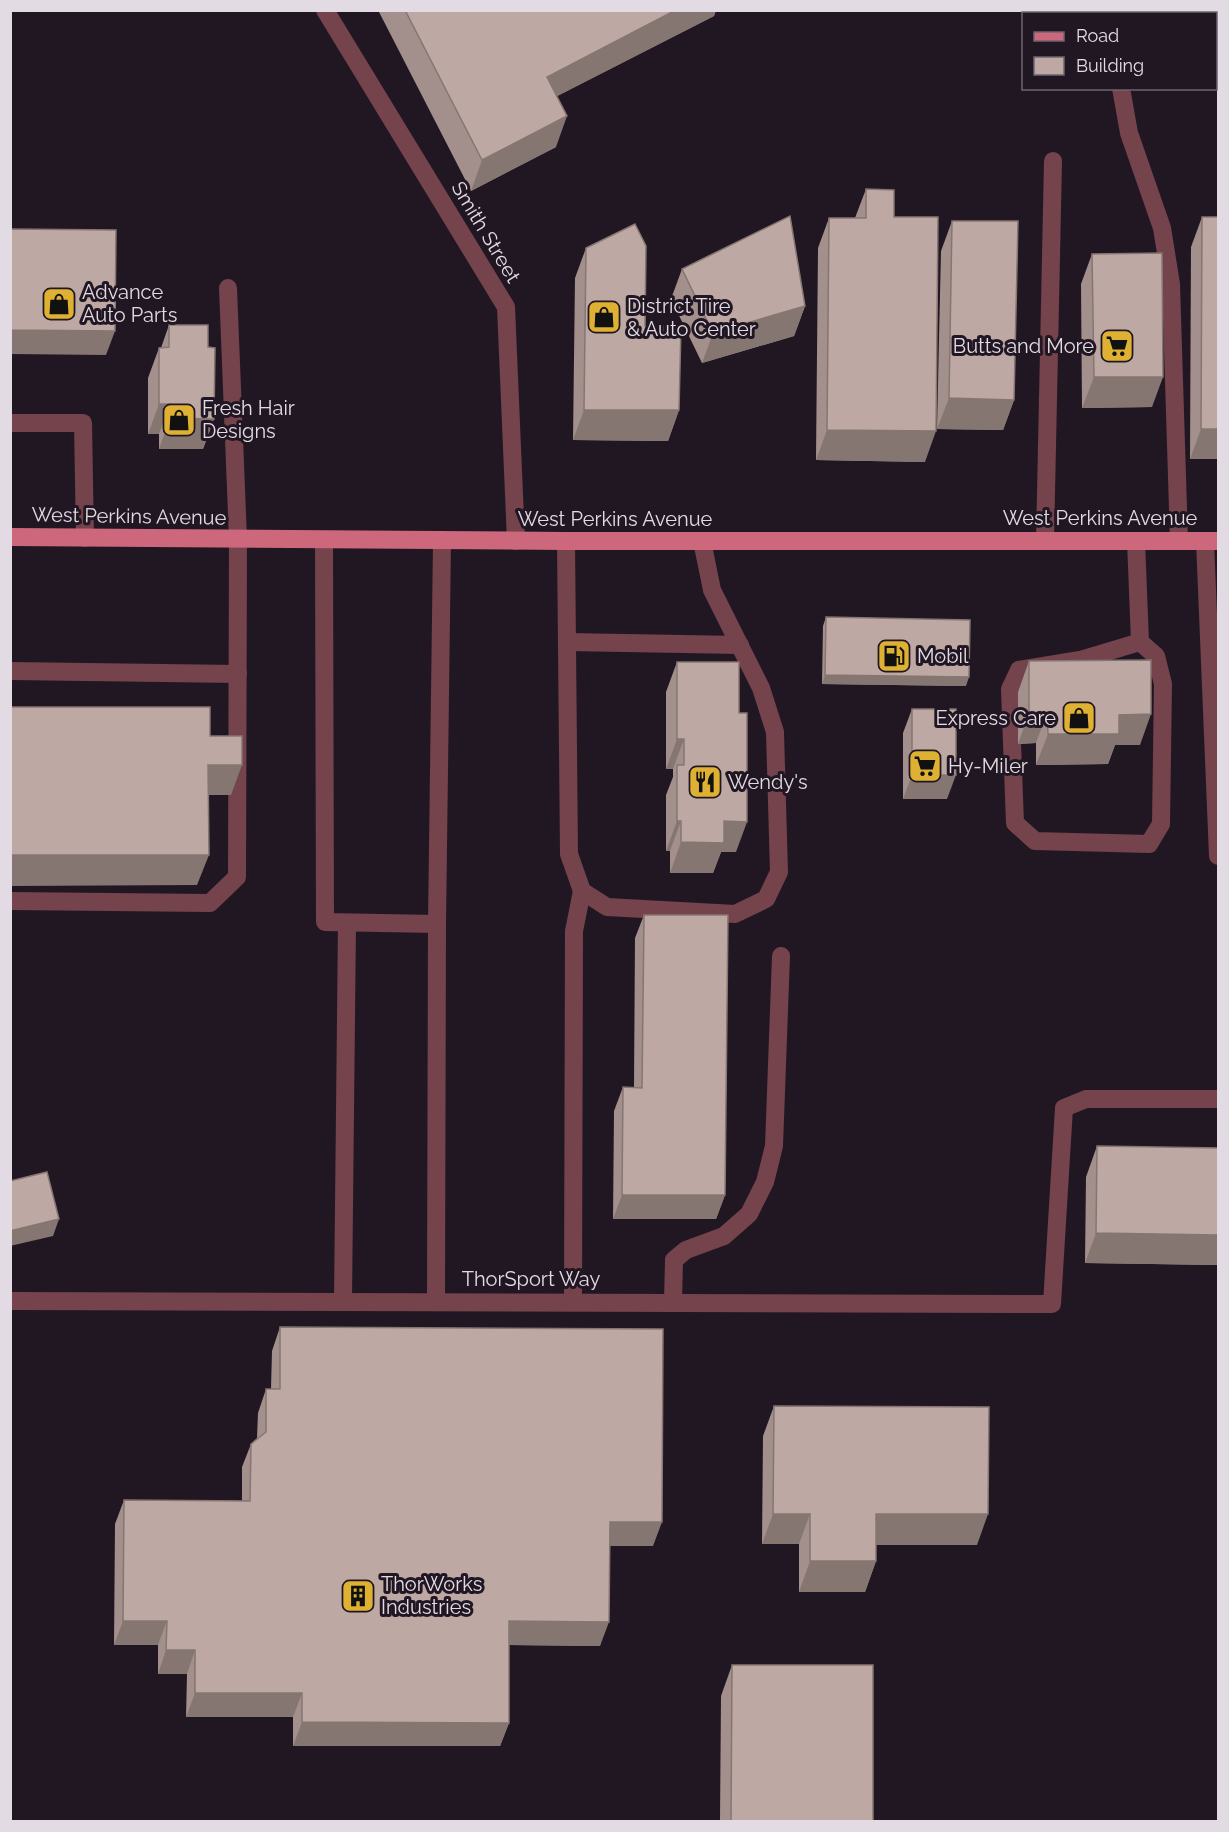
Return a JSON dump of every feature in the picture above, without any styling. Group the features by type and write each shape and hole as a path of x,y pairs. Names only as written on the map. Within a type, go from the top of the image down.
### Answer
{"main road":[{"name":"West Perkins Avenue","path":"10,537 442,541 1212,541"}],"street":[{"name":"Smith Street","path":"325,10 506,307 516,541"},
{"path":"1121,90 1128,133 1162,228 1171,284 1179,541"},
{"path":"1045,541 1053,162"},
{"path":"10,901 210,903 237,877 238,539 228,288"},
{"path":"10,423 82,423 84,538"},
{"path":"324,540 325,922 437,924"},
{"path":"436,1301 437,924 442,541"},
{"path":"566,541 569,854 582,891 574,931 573,1301"},
{"path":"582,891 606,907 735,914 766,899 779,872 774,732 761,688 712,590 702,541"},
{"path":"1136,541 1140,642 1156,656 1163,684 1161,824 1149,844 1035,841 1015,823 1010,689 1019,670 1080,660 1140,642"},
{"path":"1212,541 1218,856"},
{"path":"567,642 740,645"},
{"path":"10,671 238,674"},
{"path":"344,1300 347,923"},
{"path":"673,1302 674,1260 686,1250 724,1236 749,1214 765,1182 774,1146 781,956"},
{"name":"ThorSport Way","path":"10,1300 1052,1304 1064,1108 1086,1099 1218,1099"}],"building":[{"path":"405,10 676,10 547,77 567,116 482,160"},
{"path":"866,189 894,190 894,217 938,217 936,431 827,430 829,218 866,218"},
{"path":"790,216 805,306 713,333 682,269"},
{"path":"1202,217 1218,217 1218,429 1201,429"},
{"path":"952,221 1018,221 1014,400 949,398"},
{"name":"District Tire & Auto Center","path":"635,224 646,246 645,326 681,326 679,410 584,410 586,248"},
{"name":"Advance Auto Parts","path":"10,229 116,230 115,331 10,330"},
{"name":"Butts and More","path":"1162,253 1163,377 1094,377 1092,254"},
{"path":"169,325 208,325 208,347 215,348 214,419 170,418 170,404 159,404 159,348 169,347"},
{"name":"Mobil","path":"826,617 970,620 969,677 825,675"},
{"path":"1151,660 1151,714 1119,715 1119,734 1048,734 1047,713 1029,713 1029,661"},
{"name":"Wendy's","path":"677,662 739,662 739,713 747,713 747,822 724,821 724,843 681,842 681,821 677,821 677,765 684,765 684,739 677,739"},
{"path":"10,707 210,707 210,736 242,736 242,765 208,765 209,855 10,855"},
{"path":"912,709 956,709 956,775 912,775"},
{"path":"644,915 728,915 725,1195 622,1195 623,1087 642,1088"},
{"path":"1097,1146 1218,1148 1218,1235 1096,1233"},
{"path":"47,1172 59,1219 10,1231 10,1181"},
{"name":"ThorWorks Industries","path":"280,1327 663,1329 662,1522 610,1522 609,1622 509,1621 509,1723 302,1722 302,1693 195,1693 195,1650 166,1650 167,1621 123,1621 124,1500 250,1501 251,1444 266,1432 266,1389 280,1389"},
{"path":"774,1406 989,1407 988,1514 876,1514 876,1561 810,1561 810,1514 773,1514"},
{"path":"732,1665 873,1665 873,1821 731,1821"}],"place":[{"name":"Advance Auto Parts","path":"59,304"},
{"name":"District Tire & Auto Center","path":"604,317"},
{"name":"Butts and More","path":"1117,346"},
{"name":"Fresh Hair Designs","path":"179,420"},
{"name":"Mobil","path":"894,656"},
{"name":"Express Care","path":"1079,718"},
{"name":"Hy-Miler","path":"925,766"},
{"name":"Wendy's","path":"705,782"},
{"name":"ThorWorks Industries","path":"358,1596"}]}
